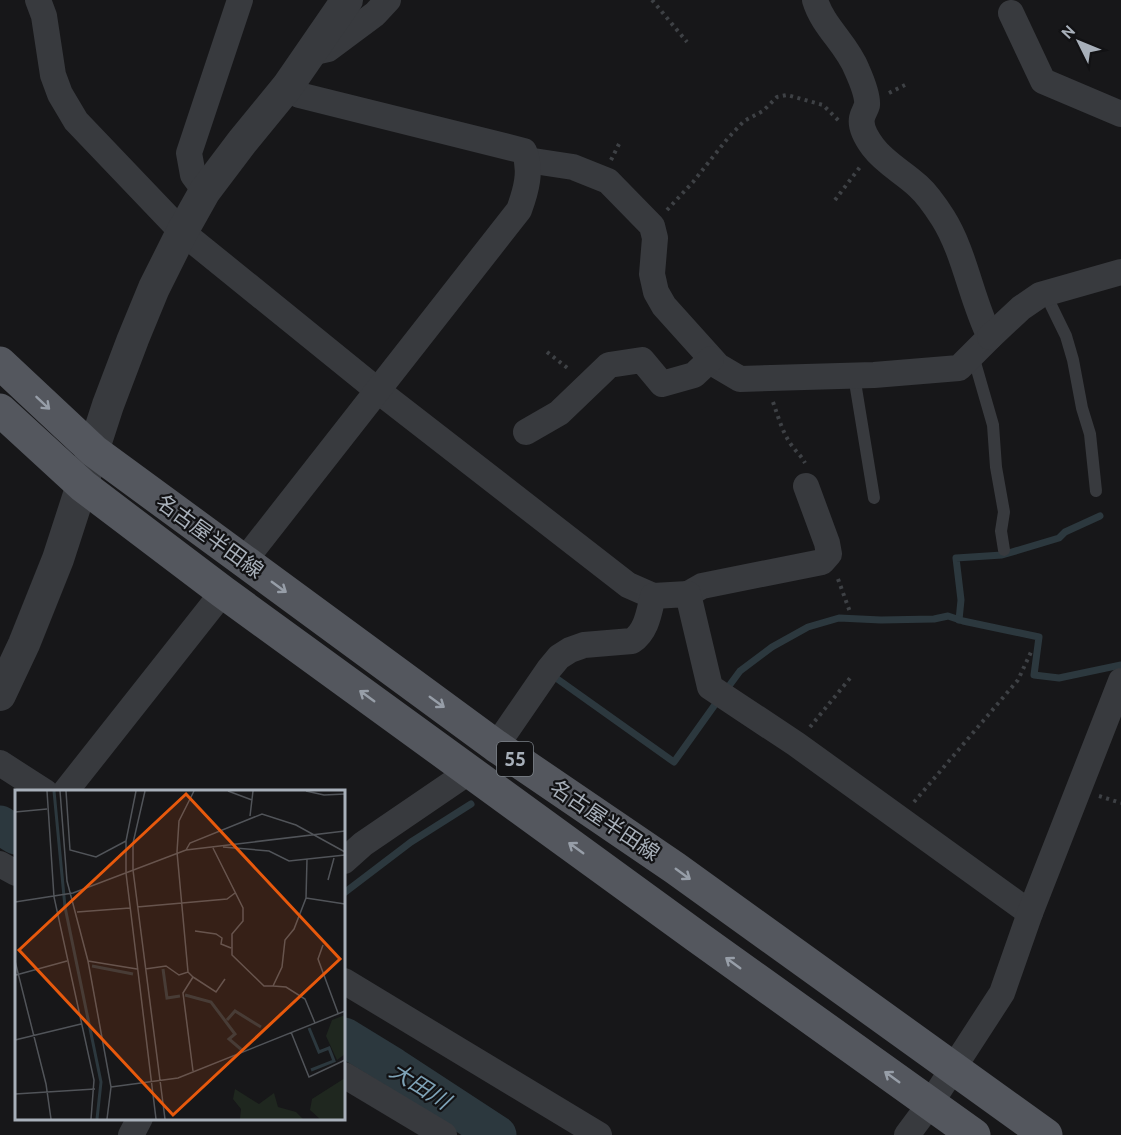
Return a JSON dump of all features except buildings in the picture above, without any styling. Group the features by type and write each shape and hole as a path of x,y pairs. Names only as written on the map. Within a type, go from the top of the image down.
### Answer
{"main road":[{"name":"名古屋半田線","path":"0,363 94,451 496,746 675,868 1046,1135"},
{"name":"名古屋半田線","path":"0,410 83,486 223,592 974,1135"}],"street":[{"path":"38,0 44,16 53,75 60,94 76,121 182,232 377,390 628,585 653,596 688,594 702,586 822,562 829,554 827,543 806,486"},
{"path":"205,191 193,175 189,153 240,0"},
{"path":"0,695 24,644 58,559 108,405 154,288 205,191 288,87 347,0"},
{"path":"314,47 319,51 328,49 375,14 388,0"},
{"path":"814,0 828,27 856,67 867,104 862,127 871,143 891,165 918,186 945,220 979,314 990,337"},
{"path":"1011,13 1043,81 1121,114"},
{"path":"244,561 519,210 526,188 528,160 524,151 299,95 288,87"},
{"path":"528,160 573,167 608,182 652,226 656,238 652,274 656,292 664,306 718,366 740,379 854,376 959,368 1021,308 1045,293 1121,272"},
{"path":"526,432 559,412 609,365 642,360 662,384 694,375 711,359"},
{"path":"67,790 223,592"},
{"path":"688,594 710,687 796,744 1030,914"},
{"path":"496,746 559,657 584,645 632,641 643,629 653,596"},
{"path":"907,1135 930,1104 1002,993 1030,914 1121,681"},
{"path":"0,764 42,790"},
{"path":"345,860 363,844 470,771"},
{"path":"0,864 15,872"},
{"path":"345,982 599,1135"},
{"path":"345,1076 444,1135"},
{"path":"131,1135 139,1120"}],"lane":[{"path":"1045,293 1066,336 1073,360 1082,408 1090,434 1096,490"},
{"path":"968,358 976,366 993,425 996,467 1004,512 1001,531 1004,550"},
{"path":"854,376 874,498"}],"path":[{"path":"652,0 687,42"},
{"path":"652,226 693,182 744,121 763,111 777,97 787,94 823,105 850,133 871,143 835,200"},
{"path":"547,352 588,385"},
{"path":"765,378 781,425 791,445 800,454 813,482 806,486"},
{"path":"826,557 834,565 850,612"},
{"path":"900,820 1018,680 1031,652"},
{"path":"796,744 852,677"}],"waterway":[{"path":"959,620 961,600 956,558 1002,555 1059,538 1065,532 1100,516"},
{"path":"726,690 740,671 772,647 808,627 839,618 881,620 934,619 948,616 1039,637 1034,675 1059,678 1121,665"},
{"path":"556,678 674,762 719,699"},
{"path":"345,892 411,842 471,804"},
{"name":"大田川","path":"0,825 15,834"},
{"name":"大田川","path":"345,1038 497,1135"}]}
